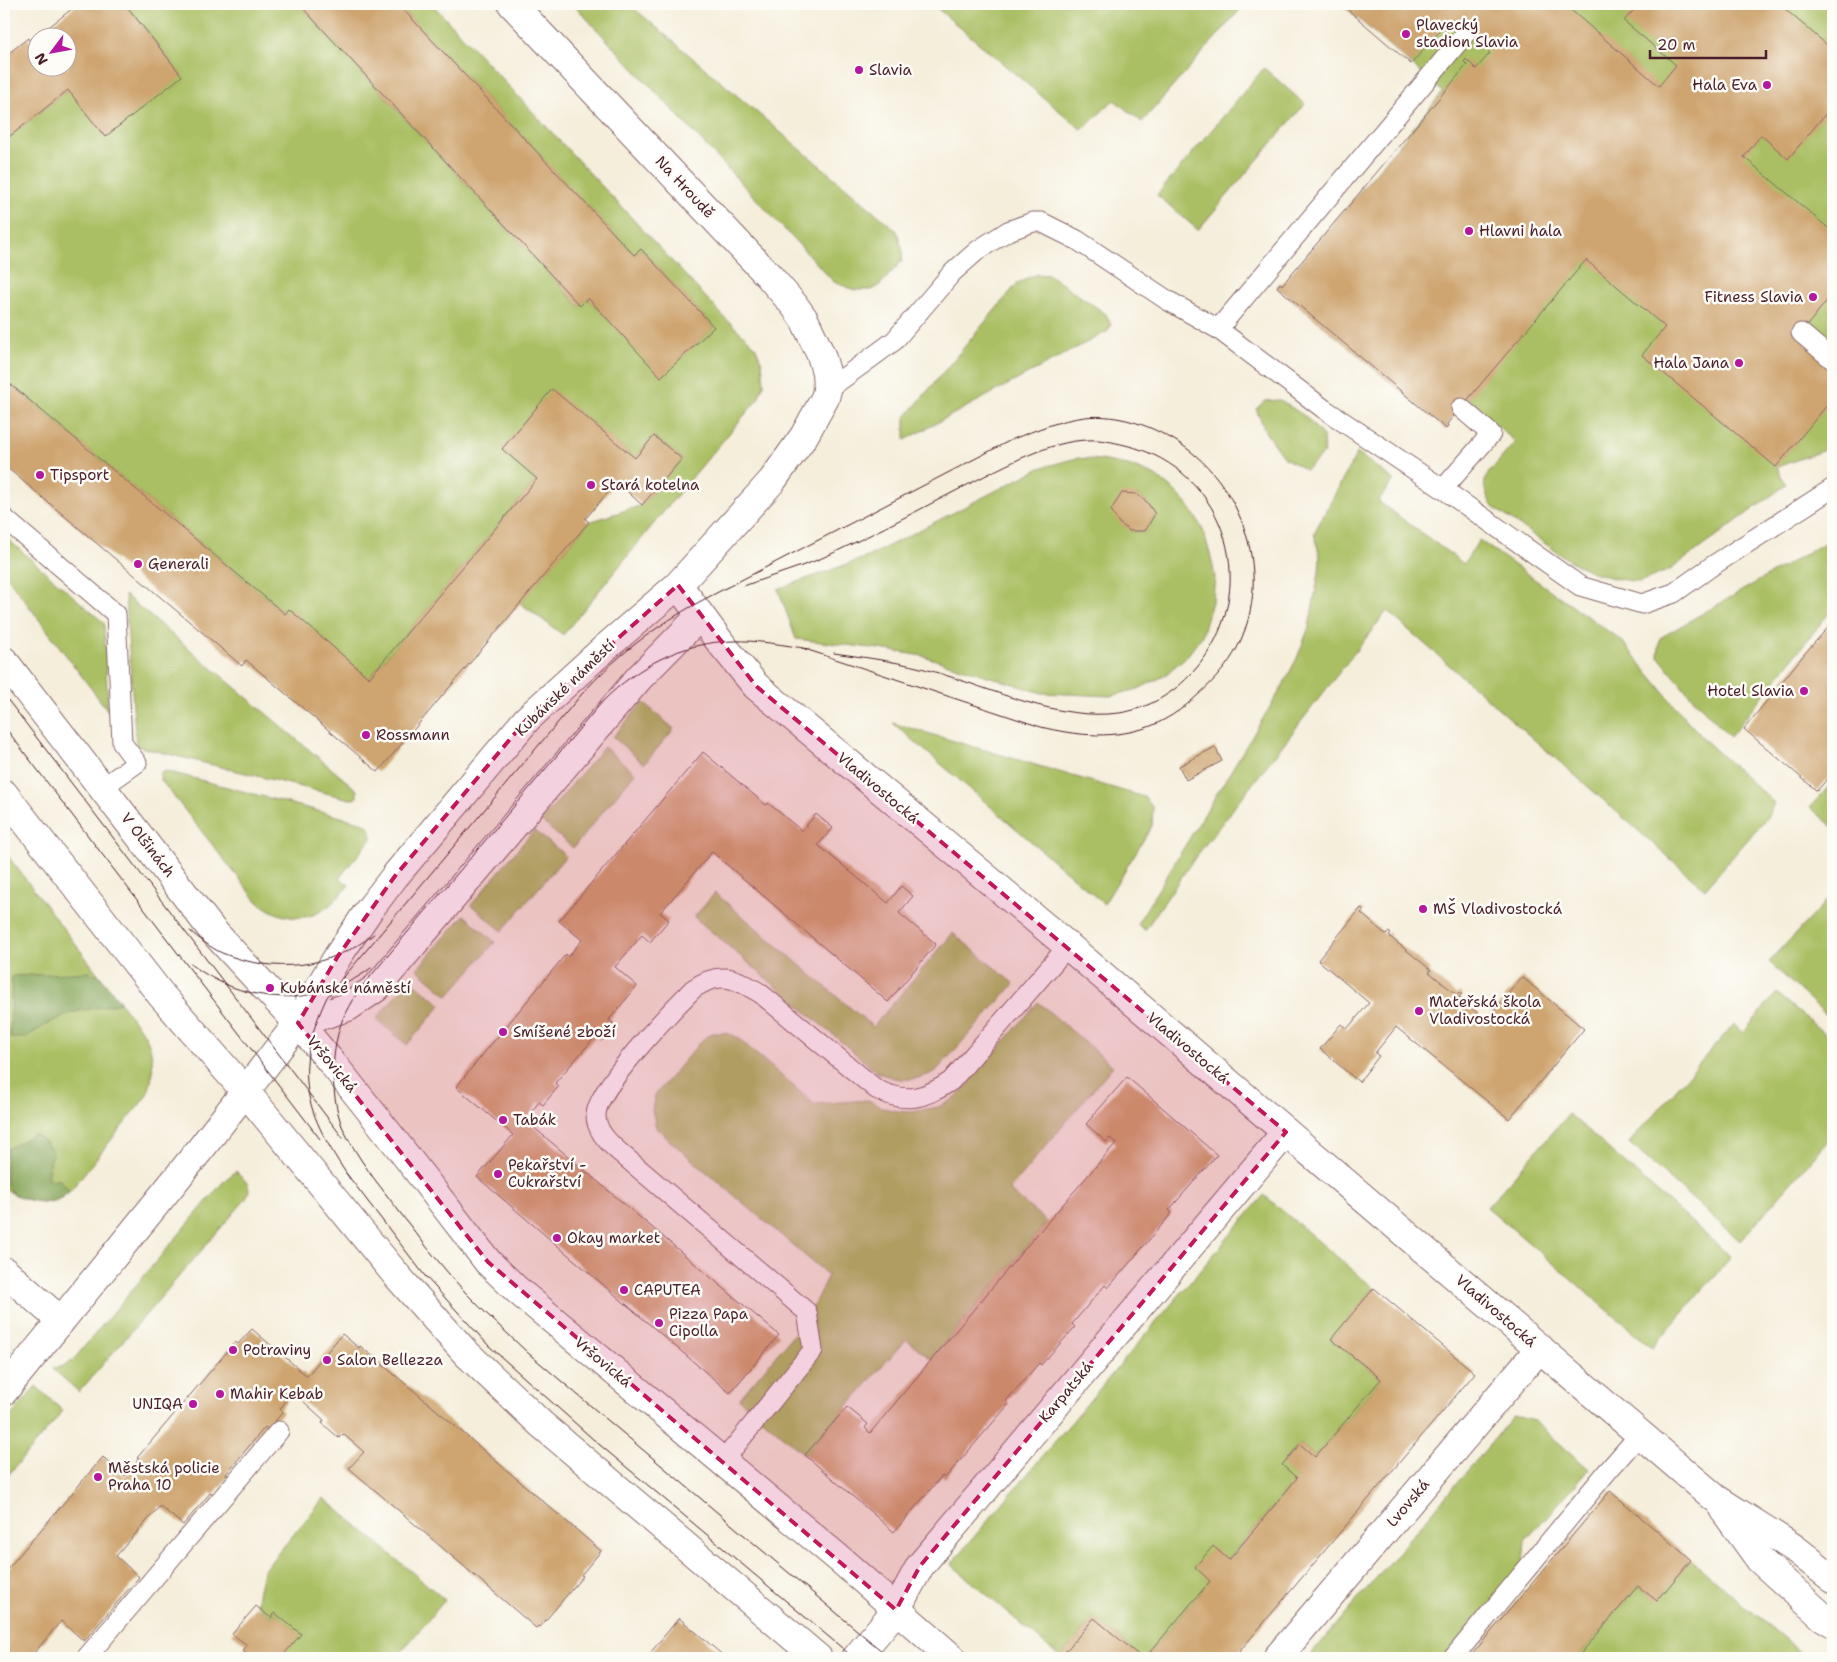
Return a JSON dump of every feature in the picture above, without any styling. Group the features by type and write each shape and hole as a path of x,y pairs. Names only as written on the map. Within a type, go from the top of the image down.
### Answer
{"street":[{"name":"Na Hroudě","path":"512,4 762,268 794,305 804,319 821,355 826,372 827,390"},
{"name":"Kubánské náměstí","path":"4,1391 203,1146 298,1024 338,956 395,876 528,719 605,648 678,585 772,481 818,413 827,390"},
{"name":"Vladivostocká","path":"678,585 700,616 756,686 1068,946 1715,1498 1794,1548 1833,1579"},
{"path":"298,1024 348,1007 376,988 639,678 700,616"},
{"name":"V Olšinách","path":"4,661 213,930 298,1024"},
{"path":"4,794 140,969 245,1091 398,1277 464,1352 541,1424 818,1658"},
{"name":"Vršovická","path":"298,1024 396,1143 488,1262 517,1290 843,1562 952,1658"},
{"name":"Karpatská","path":"856,1658 896,1610 920,1566 1286,1132"},
{"path":"4,1271 61,1321"},
{"name":"Lvovská","path":"1277,1658 1540,1348"},
{"name":"Vladivostocká","path":"1715,1498 1760,1560 1823,1617 1833,1623"}],"lane":[{"path":"1218,329 1466,33"},
{"path":"827,390 894,341 952,273 978,250 1008,231 1033,222 1041,222 1078,240 1168,300 1218,329 1324,409 1443,489 1580,586 1642,604 1674,593 1712,566 1833,489"},
{"path":"1801,333 1833,360"},
{"path":"1443,489 1491,434 1461,408"},
{"path":"4,518 116,614 122,743 137,763 103,787"},
{"path":"723,1462 813,1350 806,1312 603,1136 597,1123 596,1115 600,1102 611,1082 675,1006 703,982 717,977 741,981 760,993 876,1089 886,1095 910,1098 922,1096 937,1090 951,1081 1068,946"},
{"path":"86,1658 279,1431"},
{"path":"1453,1658 1640,1434"}],"highlighted area":[{"path":"678,585 756,686 1286,1132 920,1566 896,1610 488,1262 298,1023 338,956 395,876 527,719"}],"green space":[{"path":"125,4 299,4 579,306 588,298 661,376 714,327 641,249 634,255 398,4 432,4 725,318 755,346 762,363 764,384 758,399 563,635 520,603 589,522 642,505 682,459 654,436 635,458 552,390 502,449 537,479 369,678 289,610 285,614 4,379 4,141 68,90 182,76"},
{"path":"573,4 629,4 897,231 903,252 901,262 878,287 870,290 854,290 834,282"},
{"path":"932,4 1245,4 1142,122 1114,100 1082,130"},
{"path":"1341,4 1833,4 1833,447 1777,467 1786,485 1670,570 1639,582 1592,572 1570,561 1493,507 1485,491 1485,479 1515,442 1468,399 1447,424 1446,429 1277,287 1280,283 1282,285 1443,92"},
{"path":"1264,68 1305,104 1198,230 1157,195"},
{"path":"1038,274 1049,275 1106,314 1111,325 1108,331 905,440 905,418 1016,285"},
{"path":"1280,400 1306,417 1323,436 1324,453 1306,470 1283,457 1266,433 1256,409 1265,401"},
{"path":"1357,453 1394,480 1378,501 1464,564 1479,540 1622,641 1705,740 1774,803 1768,816 1705,889 1387,611 1191,863 1145,930 1137,924 1281,689 1297,658 1309,627 1319,573 1320,557 1314,533"},
{"path":"1077,458 1128,465 1154,475 1173,489 1189,506 1203,530 1211,557 1215,577 1213,598 1202,636 1188,655 1164,676 1138,689 1111,696 1042,693 923,656 796,639 778,589 867,557 1040,468","holes":["1136,494 1147,502 1155,514 1145,531 1130,531"]},
{"path":"4,536 104,623 108,711 4,573"},
{"path":"1833,538 1833,608 1730,737 1688,693 1658,656 1660,638"},
{"path":"125,595 357,790 357,797 350,799 136,746"},
{"path":"643,702 674,729 644,764 613,737"},
{"path":"893,723 1144,797 1153,808 1152,826 1104,904"},
{"path":"604,747 635,773 573,848 541,821"},
{"path":"166,771 364,823 371,830 371,839 339,878 349,885 330,905 306,917 297,918 280,915 257,901 160,779 160,773"},
{"path":"1833,782 1833,827 1810,807"},
{"path":"534,830 566,856 502,931 471,905"},
{"path":"4,851 145,1035 152,1058 151,1083 145,1098 70,1191 61,1197 45,1202 30,1200 4,1189"},
{"path":"715,893 873,1027 953,933 1014,984 936,1071 915,1079 892,1078 877,1072 694,917"},
{"path":"1826,901 1833,907 1833,1021 1769,962"},
{"path":"464,915 495,942 448,996 417,969"},
{"path":"89,972 99,975 121,1003 74,1012 51,1022 24,1038 10,1038 12,976"},
{"path":"410,979 441,1005 407,1045 376,1019"},
{"path":"1777,993 1833,1041 1833,1135 1740,1241 1629,1143 1734,1024 1743,1033"},
{"path":"1038,1002 1113,1066 1009,1190 1047,1222 931,1359 906,1339 805,1455 739,1399 807,1319 828,1275 656,1127 652,1110 655,1095 701,1041 712,1033 727,1033 738,1038 814,1104 868,1100 883,1108 911,1112 938,1107 956,1098"},
{"path":"1569,1114 1731,1257 1652,1348 1487,1207"},
{"path":"34,1134 42,1139 53,1151 47,1177 51,1180 60,1180 70,1191 57,1200 45,1202 21,1198 10,1190 7,1185 7,1149"},
{"path":"236,1171 248,1184 249,1191 245,1200 79,1392 52,1368 61,1367 73,1360 224,1181"},
{"path":"1264,1195 1374,1288 1331,1339 1381,1379 1315,1457 1300,1444 1282,1464 1297,1478 1145,1658 1142,1658 1094,1618 1060,1657 953,1566 952,1563"},
{"path":"36,1386 63,1411 4,1480 4,1443 8,1437 6,1422"},
{"path":"1514,1416 1534,1421 1589,1469 1525,1541 1523,1566 1447,1658 1308,1658"},
{"path":"324,1498 445,1600 396,1658 280,1658 300,1634 275,1613 271,1618 256,1604 263,1571"},
{"path":"1691,1560 1807,1658 1577,1658 1638,1586 1657,1600"}],"building":[{"path":"78,4 125,4 182,76 105,137 68,90 4,141 4,57 28,38 28,78 78,78 78,28 48,28"},
{"path":"299,4 398,4 634,255 641,249 714,327 661,377 588,298 580,306"},
{"path":"1341,4 1564,4 1659,86 1676,65 1624,21 1639,4 1779,4 1833,50 1833,105 1788,159 1761,135 1744,157 1833,232 1833,293 1801,333 1833,370 1833,398 1776,467 1642,355 1665,327 1586,260 1447,424 1446,429 1277,287 1280,283 1282,285 1467,65 1464,62 1466,59 1476,69 1490,53 1450,19 1411,64"},
{"path":"4,379 285,614 289,609 369,678 537,479 502,449 552,389 635,458 654,436 682,459 642,505 617,482 585,519 589,522 378,772 246,660 242,666 4,465"},
{"path":"1122,493 1136,494 1147,502 1155,514 1145,531 1130,531 1119,523 1111,510"},
{"name":"Hotel Slavia","path":"1833,622 1833,772 1817,791 1744,729 1806,652"},
{"path":"1215,747 1222,761 1186,780 1179,766"},
{"path":"703,752 766,805 768,803 802,831 816,814 833,828 818,845 888,903 901,886 913,896 899,913 936,944 888,1002 712,852 660,913 669,920 650,942 642,935 615,967 637,986 609,1020 613,1023 599,1040 595,1037 555,1083 559,1086 543,1105 539,1102 525,1120 779,1335 730,1393 477,1177 513,1135 456,1087 566,954 568,957 582,940 559,921"},
{"name":"Mateřská škola Vladivostocká","path":"1361,908 1364,910 1361,913 1386,935 1389,932 1391,934 1389,936 1431,970 1429,972 1457,995 1459,992 1462,994 1459,997 1486,1020 1522,977 1584,1029 1509,1119 1396,1027 1375,1053 1379,1056 1359,1082 1320,1049 1341,1024 1347,1029 1369,1003 1318,960"},
{"path":"1127,1077 1217,1155 1169,1210 1172,1213 1108,1288 1105,1285 1072,1324 1075,1327 1041,1365 1039,1363 1006,1401 1009,1404 945,1478 942,1476 894,1532 805,1455 847,1407 868,1424 865,1428 870,1433 1116,1143 1110,1138 1106,1142 1086,1124"},
{"path":"1374,1288 1475,1373 1234,1658 1145,1658 1210,1581 1195,1567 1213,1546 1229,1560 1297,1478 1282,1465 1300,1444 1315,1457 1381,1379 1331,1339"},
{"path":"252,1329 307,1376 342,1334 359,1348 360,1346 413,1390 601,1551 581,1575 583,1576 540,1627 536,1628 349,1468 364,1452 343,1434 339,1438 322,1423 324,1420 293,1392 280,1409 283,1412 268,1429 265,1427 226,1474 229,1476 213,1495 211,1492 183,1525 160,1506 116,1556 139,1577 84,1641 61,1621 30,1658 4,1658 4,1573 103,1457 125,1476 139,1459 137,1458 235,1342 238,1344"},
{"path":"1610,1491 1691,1560 1657,1601 1638,1586 1577,1658 1469,1658"},
{"path":"256,1606 271,1618 275,1613 301,1634 281,1658 252,1658 243,1651 247,1645 232,1634"},
{"path":"679,1618 726,1658 646,1658"},
{"path":"1094,1618 1142,1658 1060,1658"}],"tram line":[{"path":"350,1179 322,1133 313,1112 308,1092 309,1048 327,997 581,695 608,667 651,632 699,602 1013,439 1076,418 1095,416 1116,418 1146,426 1165,435 1191,452 1213,473 1231,499 1244,527 1251,557 1253,588 1248,619 1237,648 1210,684 1193,700 1158,723 1142,729 1117,734 1091,735 1041,727 802,648"},
{"path":"744,586 831,554 998,469 1043,450 1073,441 1101,440 1125,445 1161,458 1189,480 1211,507 1225,538 1230,572 1227,607 1215,641 1186,680 1160,699 1130,711 1096,714 1049,708 923,669 834,653"},
{"path":"372,1176 352,1146 342,1126 333,1081 333,1065 338,1034 349,1006 364,984 603,701 631,677 662,658 679,651 714,642 752,641 809,649"},
{"path":"4,695 343,1138"},
{"path":"4,726 320,1139"},
{"path":"190,931 222,953 242,960 281,965 320,961 339,955 357,946 374,934"},
{"path":"191,964 212,978 234,988 257,994 281,997 304,996 328,990 350,981 371,968"},
{"path":"369,1172 452,1278 480,1308 528,1353 890,1658"},
{"path":"346,1173 425,1276 489,1346 594,1440 854,1658"}],"place":[{"name":"Plavecký stadion Slavia","path":"1406,34"},
{"name":"Slavia","path":"859,70"},
{"name":"Hala Eva","path":"1767,85"},
{"name":"Hlavni hala","path":"1469,231"},
{"name":"Fitness Slavia","path":"1813,297"},
{"name":"Hala Jana","path":"1739,363"},
{"name":"Tipsport","path":"40,475"},
{"name":"Stará kotelna","path":"591,485"},
{"name":"Generali","path":"138,564"},
{"name":"Hotel Slavia","path":"1804,691"},
{"name":"Rossmann","path":"366,735"},
{"name":"MŠ Vladivostocká","path":"1423,909"},
{"name":"Kubánské náměstí","path":"270,988"},
{"name":"Mateřská škola Vladivostocká","path":"1419,1011"},
{"name":"Smíšené zboží","path":"503,1032"},
{"name":"Tabák","path":"503,1120"},
{"name":"Pekařství - Cukrařství","path":"498,1174"},
{"name":"Okay market","path":"557,1238"},
{"name":"CAPUTEA","path":"624,1290"},
{"name":"Pizza Papa Cipolla","path":"659,1323"},
{"name":"Potraviny","path":"233,1350"},
{"name":"Salon Bellezza","path":"327,1360"},
{"name":"Mahir Kebab","path":"220,1394"},
{"name":"UNIQA","path":"193,1404"},
{"name":"Městská policie Praha 10","path":"98,1477"}]}
